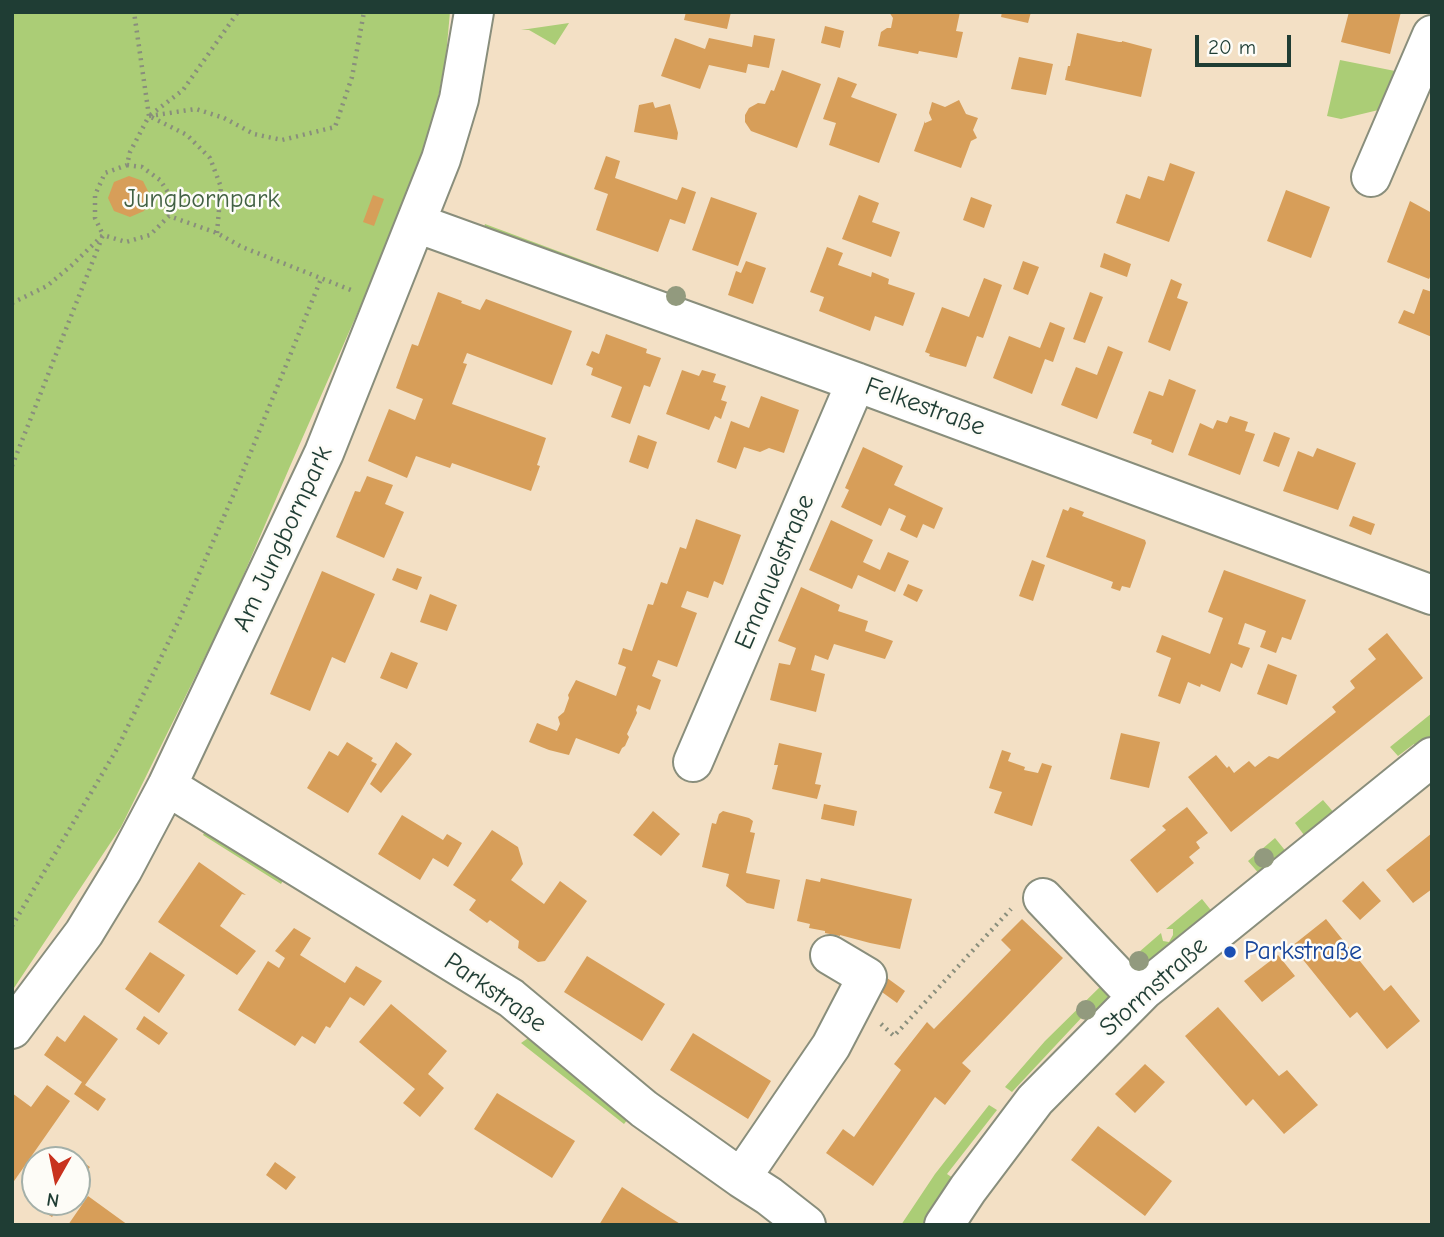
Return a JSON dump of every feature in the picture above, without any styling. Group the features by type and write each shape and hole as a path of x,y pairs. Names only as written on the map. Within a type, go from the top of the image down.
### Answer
{"street":[{"name":"Am Jungbornpark","path":"12,1029 84,933 123,869 167,786 324,453 441,159 478,13"},
{"path":"1371,177 1432,35"},
{"name":"Felkestraße","path":"416,223 1432,595"},
{"name":"Emanuelstraße","path":"694,762 856,382"},
{"name":"Stormstraße","path":"944,1225 1035,1100 1136,998 1432,757"},
{"name":"Parkstraße","path":"167,786 511,998 644,1109 806,1225"},
{"path":"1032,899 1136,998"},
{"path":"755,1187 867,977 830,956"},
{"path":"755,1187 879,1012"}],"path":[{"path":"134,12 149,116"},
{"path":"127,165 130,152 149,116 183,90 238,12"},
{"path":"149,116 196,108 224,118 254,134 282,140 335,127 352,77 364,12"},
{"path":"149,116 187,135 210,159 221,187 217,233"},
{"path":"12,466 103,235 95,218 95,195 105,173 127,165 142,167 160,180 171,197 169,216 150,235 126,242 103,235"},
{"path":"12,926 117,749 179,620 235,491 321,279 242,247 217,233 169,216"},
{"path":"12,303 47,286 103,235"},
{"path":"879,1012 894,1036 1032,899"}],"green space":[{"name":"Jungbornpark","path":"12,12 450,12 446,56 432,130 393,232 232,602 121,827 12,991"},
{"path":"569,23 555,45 529,30 521,30"},
{"path":"1340,60 1405,73 1391,107 1341,119 1327,116"},
{"path":"485,224 649,285 647,291 483,231"},
{"path":"1432,713 1432,738 1418,749 1414,744 1398,756 1390,747"},
{"path":"1323,800 1336,815 1307,839 1295,823"},
{"path":"210,821 289,870 281,884 203,835"},
{"path":"1275,838 1288,854 1261,876 1248,861"},
{"path":"1202,899 1214,914 1137,978 1124,965 1161,933 1163,941 1169,942 1173,929 1166,929"},
{"path":"1106,981 1119,994 1091,1018 1085,1014 1012,1092 1005,1087 1045,1041"},
{"path":"534,1034 628,1119 624,1124 521,1043"},
{"path":"989,1105 997,1110 947,1174 953,1178 953,1182 924,1225 901,1225 935,1174"}],"building":[{"path":"686,12 731,12 727,29 684,20"},
{"path":"889,12 960,12 956,31 963,32 957,58 878,46 881,32 891,28 893,18"},
{"path":"1002,12 1031,12 1028,23 1001,17"},
{"path":"1349,12 1401,12 1390,54 1341,42"},
{"path":"825,26 844,31 840,48 821,43"},
{"path":"1077,33 1152,49 1141,97 1065,80"},
{"path":"754,35 775,39 769,68 748,64 746,73 709,65 700,89 661,76 675,38 705,49 709,38 752,47"},
{"path":"1019,57 1053,64 1046,95 1011,89"},
{"path":"782,70 821,84 797,148 751,131 745,122 749,108 758,103 765,104 771,90 774,91"},
{"path":"838,77 857,84 851,97 897,114 879,163 829,145 836,123 823,119"},
{"path":"959,100 966,114 978,118 973,130 977,138 971,141 961,168 914,151 925,121 932,120 929,113 932,102 945,107"},
{"path":"653,102 655,108 670,104 678,133 677,140 634,132 639,105"},
{"path":"606,156 620,161 615,178 677,200 682,187 696,192 685,224 670,219 658,252 596,230 608,194 594,189"},
{"path":"1170,163 1195,172 1169,242 1116,223 1126,194 1140,199 1148,176 1164,181"},
{"path":"129,176 143,181 150,195 144,211 130,217 114,211 108,198 114,182"},
{"path":"1286,190 1330,207 1311,258 1267,241"},
{"path":"373,195 384,199 374,226 363,222"},
{"path":"859,195 879,203 872,222 900,232 891,257 842,239"},
{"path":"711,197 757,213 738,266 692,250"},
{"path":"971,197 992,205 984,228 963,220"},
{"path":"1410,201 1432,213 1432,273 1429,279 1387,262"},
{"path":"827,247 843,253 838,265 871,277 872,272 889,279 888,284 915,293 903,326 875,316 870,331 819,311 824,297 810,292"},
{"path":"1104,253 1131,264 1127,277 1100,267"},
{"path":"746,261 766,268 753,304 728,295 736,271 741,273"},
{"path":"1023,261 1039,267 1028,295 1013,289"},
{"path":"984,278 1002,285 983,338 977,336 966,367 929,356 930,354 925,352 942,307 969,317"},
{"path":"1171,279 1182,284 1177,298 1188,302 1170,351 1148,342"},
{"path":"1423,289 1432,292 1432,337 1398,323 1404,310 1414,314"},
{"path":"438,292 480,310 486,299 572,331 552,385 467,353 463,363 467,364 452,404 546,438 531,491 452,463 450,468 416,456 407,478 368,461 389,409 415,420 423,399 396,388 412,344 418,346"},
{"path":"1090,292 1103,297 1085,343 1073,339"},
{"path":"1050,322 1065,328 1053,362 1045,359 1032,394 993,378 1009,336 1040,348"},
{"path":"606,334 647,349 646,353 661,358 650,387 644,385 630,424 611,417 622,387 591,375 593,368 586,365 592,351 599,354"},
{"path":"1108,346 1123,352 1097,419 1061,405 1076,367 1097,375"},
{"path":"682,370 699,376 702,370 716,374 713,382 726,386 721,400 727,402 721,419 715,416 709,430 666,414"},
{"path":"1169,379 1196,390 1173,453 1151,444 1152,440 1133,433 1149,391 1163,396"},
{"path":"761,396 799,410 784,453 769,448 760,452 744,447 736,469 717,462 731,421 749,428"},
{"path":"1230,416 1248,422 1245,431 1255,434 1240,475 1188,455 1200,423 1213,429 1217,420 1227,423"},
{"path":"1274,432 1290,438 1279,467 1263,461"},
{"path":"638,435 657,442 648,469 629,462"},
{"path":"863,447 903,466 894,485 943,508 934,529 923,524 917,538 900,530 906,516 889,508 881,526 841,507 849,490 845,488"},
{"path":"1317,448 1356,463 1338,510 1283,491 1298,451 1313,457"},
{"path":"367,476 393,485 385,504 404,512 384,558 336,537 355,491 360,492"},
{"path":"1070,507 1084,512 1082,516 1145,540 1130,588 1122,586 1120,591 1111,588 1113,582 1046,557 1063,509 1068,511"},
{"path":"1353,516 1375,524 1371,535 1349,526"},
{"path":"696,519 741,535 723,585 714,581 708,598 687,591 681,607 697,613 677,667 658,660 652,676 661,680 650,710 638,705 625,746 619,754 576,738 569,755 529,742 537,723 557,731 560,724 558,717 564,712 568,695 576,680 616,696 626,667 618,664 623,648 632,651 648,604 653,605 661,582 667,584 680,547 686,549"},
{"path":"831,520 873,540 863,562 880,570 888,552 909,561 895,592 858,575 852,589 809,570"},
{"path":"1032,560 1045,565 1033,601 1019,596"},
{"path":"397,568 422,577 417,590 392,580"},
{"path":"1224,570 1306,600 1291,640 1282,637 1276,653 1260,647 1266,631 1245,623 1238,644 1250,648 1242,668 1231,663 1220,692 1188,682 1180,704 1158,696 1171,658 1156,652 1162,635 1210,654 1223,618 1208,612"},
{"path":"322,571 375,594 345,663 332,657 310,711 270,694"},
{"path":"908,584 923,590 917,602 903,595"},
{"path":"801,587 840,605 838,611 868,621 865,631 893,641 885,659 834,644 828,660 815,655 811,670 825,674 816,712 770,700 779,663 790,665 796,648 778,641"},
{"path":"430,594 457,605 447,631 420,622"},
{"path":"1387,633 1423,678 1231,832 1188,777 1216,755 1234,773 1249,761 1255,767 1269,756 1278,759 1336,712 1332,707 1355,688 1350,681 1376,659 1368,649"},
{"path":"391,652 418,663 407,689 380,678"},
{"path":"1268,664 1297,675 1287,705 1257,694"},
{"path":"1121,733 1160,742 1149,788 1110,779"},
{"path":"347,742 373,758 371,761 377,764 348,813 307,788 329,751 338,756"},
{"path":"396,742 412,754 381,793 370,784"},
{"path":"779,743 822,753 815,784 821,785 817,799 772,789 778,765 774,765"},
{"path":"1002,750 1011,753 1008,761 1025,767 1024,770 1038,773 1042,763 1052,766 1032,826 994,813 1002,792 989,788"},
{"path":"824,804 857,811 854,826 821,819"},
{"path":"1187,807 1208,833 1196,842 1200,848 1189,857 1194,863 1157,893 1130,860 1166,830 1162,826"},
{"path":"653,811 680,834 661,856 633,835"},
{"path":"723,811 753,821 750,832 755,833 746,873 780,880 774,909 747,903 726,886 729,874 702,867 712,823 716,824"},
{"path":"402,815 443,840 447,834 462,843 448,867 433,858 420,880 378,854"},
{"path":"492,830 518,847 523,864 511,880 544,904 560,881 587,901 545,961 538,962 518,948 519,941 490,920 487,923 469,910 476,900 453,885"},
{"path":"1432,833 1432,889 1413,903 1386,870"},
{"path":"199,862 246,895 242,894 220,926 256,951 237,975 158,922"},
{"path":"821,878 912,899 900,949 825,933 809,928 810,924 797,921 806,879 820,882"},
{"path":"1363,881 1381,901 1360,920 1342,901"},
{"path":"1022,919 1063,958 962,1063 971,1071 945,1105 935,1097 873,1186 826,1153 843,1129 854,1137 901,1070 894,1064 927,1022 934,1029 1011,950 1001,940"},
{"path":"1326,919 1384,991 1391,985 1420,1021 1387,1049 1357,1012 1350,1018 1292,946"},
{"path":"294,928 311,938 300,955 345,983 356,966 382,981 364,1006 350,997 330,1028 326,1026 315,1044 302,1036 295,1046 238,1010 268,961 279,968 285,958 275,951"},
{"path":"150,952 185,975 159,1013 125,989"},
{"path":"1278,955 1295,976 1262,1002 1244,981"},
{"path":"587,956 665,1004 642,1041 564,992"},
{"path":"883,975 905,991 897,1003 875,987"},
{"path":"391,1004 447,1051 428,1074 444,1088 420,1117 403,1103 415,1089 359,1042"},
{"path":"1218,1007 1279,1076 1287,1070 1318,1105 1284,1134 1253,1099 1246,1106 1185,1036"},
{"path":"84,1015 118,1039 85,1085 106,1099 98,1111 74,1094 82,1082 44,1055 57,1036 65,1042"},
{"path":"144,1016 168,1033 159,1045 136,1029"},
{"path":"693,1033 771,1081 748,1119 670,1070"},
{"path":"1145,1064 1165,1082 1135,1113 1115,1094"},
{"path":"47,1085 70,1101 39,1146 21,1146 21,1171 12,1184 12,1093 31,1107"},
{"path":"497,1093 575,1141 552,1178 474,1129"},
{"path":"1098,1126 1172,1181 1145,1216 1071,1160"},
{"path":"275,1162 296,1177 286,1190 266,1175"},
{"path":"622,1187 661,1212 682,1225 599,1225"},
{"path":"91,1198 128,1225 68,1225 74,1216 91,1216"}],"place":[{"name":"Parkstraße","path":"1230,952"}]}
